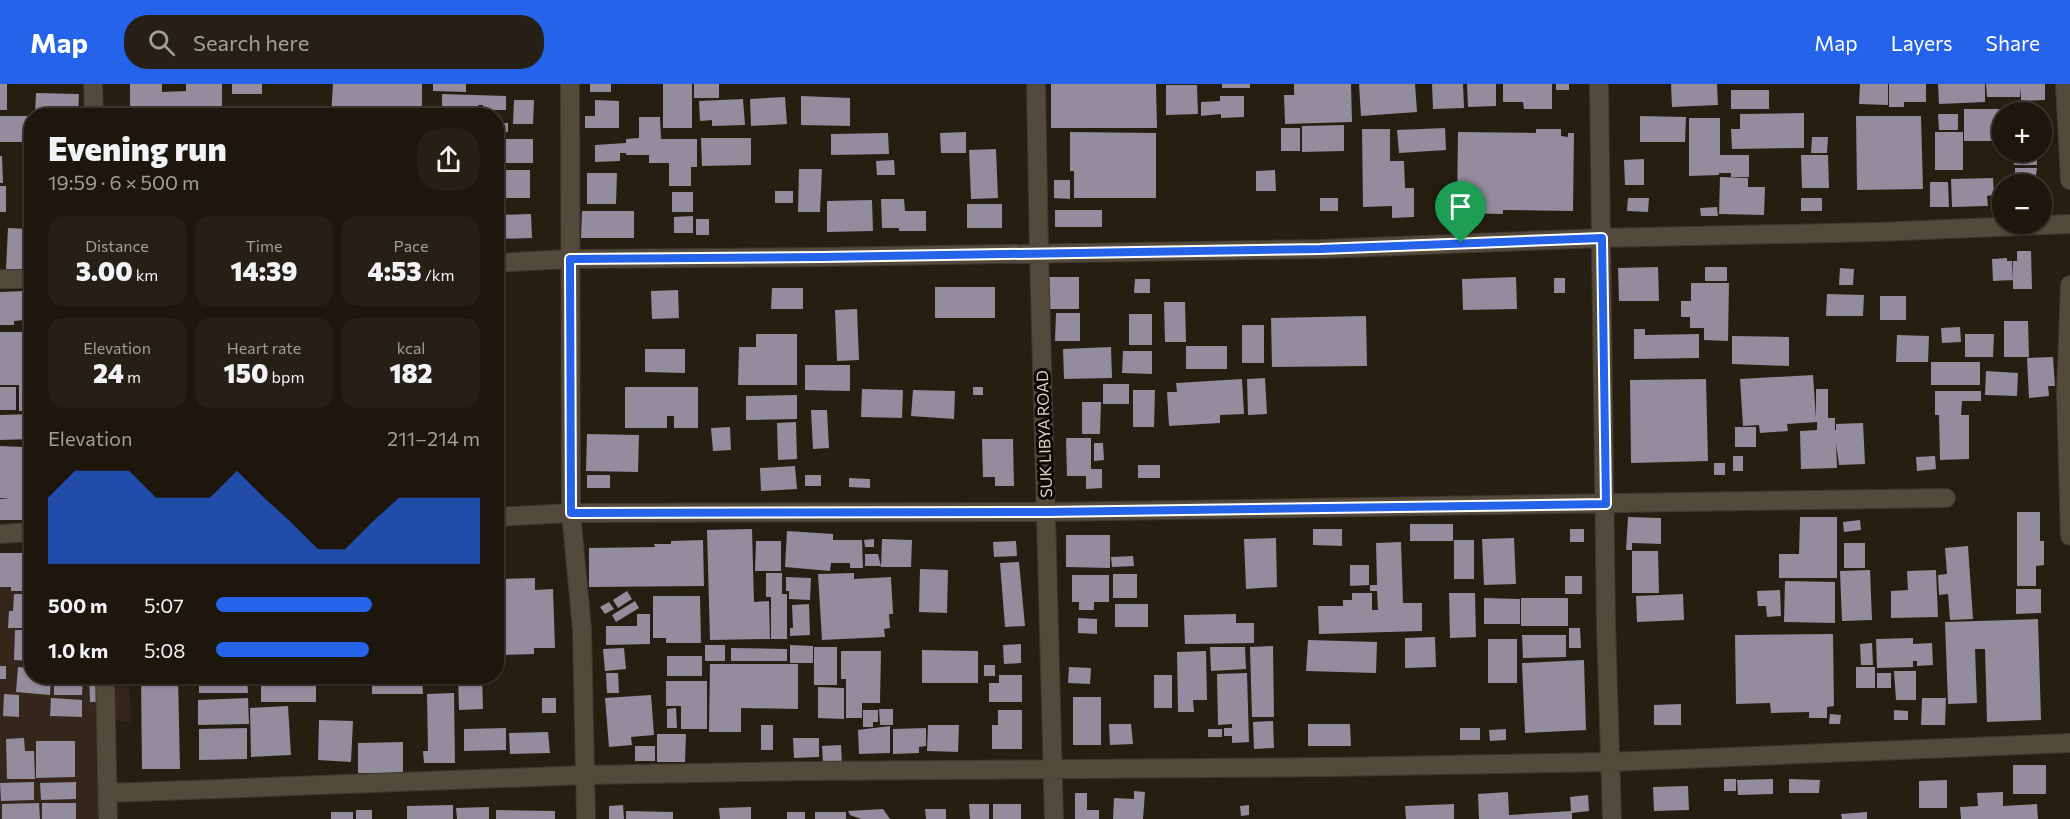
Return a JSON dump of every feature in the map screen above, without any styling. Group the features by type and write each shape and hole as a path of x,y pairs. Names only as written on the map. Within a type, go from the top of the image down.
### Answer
{"street":[{"path":"93,84 94,108"},
{"path":"570,84 571,513 582,629 586,819"},
{"name":"SUK LIBYA ROAD","path":"1036,84 1054,819"},
{"path":"1599,84 1606,625 1612,819"},
{"path":"2065,84 2070,180"},
{"path":"504,263 570,259 1320,249 2070,224"},
{"path":"0,279 24,279"},
{"path":"2070,285 2066,392 2070,536"},
{"path":"504,517 571,513 1046,512 1946,498"},
{"path":"0,534 24,532"},
{"path":"105,684 108,819"},
{"path":"108,792 585,775 1609,762 2070,743"}],"shaded area":[{"path":"0,561 24,561 24,684 128,684 131,722 105,719 113,819 0,819"}],"building":[{"path":"0,84 7,84 7,110 0,110"},
{"path":"130,84 162,84 162,92 186,91 186,84 222,84 222,108 130,108"},
{"path":"232,84 262,84 262,94 232,94"},
{"path":"333,84 422,84 422,108 332,108"},
{"path":"433,84 466,84 466,92 433,91"},
{"path":"590,84 611,84 611,92 590,92"},
{"path":"663,84 692,84 692,128 663,128"},
{"path":"694,84 719,84 719,98 694,98"},
{"path":"1051,84 1156,84 1157,128 1051,128"},
{"path":"1222,84 1250,84 1250,88 1222,88"},
{"path":"1294,84 1351,84 1352,122 1285,124 1284,95 1294,95"},
{"path":"1359,84 1415,84 1417,112 1361,116"},
{"path":"1432,84 1463,84 1464,108 1433,109"},
{"path":"1467,84 1496,84 1496,106 1468,107"},
{"path":"1503,84 1552,84 1552,109 1524,109 1523,102 1503,102"},
{"path":"1556,84 1569,84 1569,90 1556,90"},
{"path":"1671,84 1717,84 1718,105 1672,107"},
{"path":"1860,84 1888,84 1888,105 1859,104"},
{"path":"1889,84 1926,84 1926,102 1904,102 1904,107 1889,107"},
{"path":"1938,84 1985,84 1985,102 1939,104"},
{"path":"1986,84 2045,84 2045,100 2021,101 2021,87 2020,97 1987,97"},
{"path":"1166,85 1197,85 1198,114 1166,115"},
{"path":"1731,90 1769,90 1769,109 1731,109"},
{"path":"36,93 79,94 78,108 35,108"},
{"path":"442,94 506,96 506,110 504,108 483,108 483,105 478,105 478,108 442,108"},
{"path":"801,96 850,98 850,126 801,125"},
{"path":"1220,96 1244,96 1244,117 1221,118 1221,114 1201,116 1201,102 1220,101"},
{"path":"785,97 787,124 751,126 750,99"},
{"path":"743,99 745,125 712,126 712,120 700,121 699,101"},
{"path":"514,100 534,100 533,124 513,124"},
{"path":"595,100 619,101 619,128 585,128 585,116 595,116"},
{"path":"1964,109 1992,109 1992,141 1964,141"},
{"path":"1804,113 1804,148 1732,149 1731,129 1740,129 1740,114"},
{"path":"1938,114 1958,114 1958,130 1939,130"},
{"path":"0,116 24,116 24,142 0,142"},
{"path":"1640,116 1686,117 1685,142 1640,142"},
{"path":"1856,116 1921,116 1923,189 1857,190"},
{"path":"639,117 660,117 661,139 697,139 697,167 691,167 691,186 669,186 669,163 649,163 649,155 620,153 620,161 595,162 595,145 626,143 626,139 639,138"},
{"path":"1689,118 1720,118 1720,155 1749,155 1749,177 1731,177 1731,173 1689,176"},
{"path":"504,123 508,123 508,132 504,132"},
{"path":"1344,125 1344,151 1302,152 1302,126"},
{"path":"1281,128 1300,128 1300,151 1281,151"},
{"path":"1445,128 1446,150 1399,153 1397,130"},
{"path":"1362,129 1390,129 1390,161 1404,161 1405,188 1414,188 1414,217 1392,218 1392,206 1363,207"},
{"path":"1536,129 1561,129 1561,136 1568,137 1568,133 1574,133 1573,211 1503,210 1503,214 1457,213 1458,132 1536,133"},
{"path":"966,132 966,153 941,153 940,133"},
{"path":"1070,132 1156,133 1156,198 1074,198 1074,171 1070,171"},
{"path":"1935,132 1963,132 1963,170 1935,170"},
{"path":"888,133 889,154 831,155 831,134"},
{"path":"1812,137 1828,137 1827,153 1811,153"},
{"path":"701,138 751,138 751,165 702,166"},
{"path":"504,139 533,139 533,163 504,163"},
{"path":"996,149 998,198 971,199 969,150"},
{"path":"1801,155 1828,155 1829,188 1802,188"},
{"path":"0,156 2,156 3,183 0,183"},
{"path":"1644,159 1644,185 1625,185 1624,160"},
{"path":"894,160 895,175 877,175 876,161"},
{"path":"2014,162 2037,162 2037,165 2014,165"},
{"path":"2015,168 2037,168 2036,174 2015,174"},
{"path":"799,169 822,169 820,212 798,212"},
{"path":"506,170 530,170 530,198 506,198"},
{"path":"1275,170 1276,191 1256,191 1256,171"},
{"path":"587,173 617,173 616,204 587,204"},
{"path":"1720,177 1748,178 1748,187 1765,187 1764,215 1719,214"},
{"path":"1992,178 1992,195 1987,196 1988,206 1952,207 1951,179"},
{"path":"1054,180 1070,180 1070,199 1054,198"},
{"path":"1930,182 1948,182 1949,207 1930,207"},
{"path":"0,186 6,186 6,212 0,212"},
{"path":"775,191 793,191 793,203 775,203"},
{"path":"672,192 693,192 693,212 672,212"},
{"path":"1320,198 1338,198 1338,211 1320,211"},
{"path":"1628,198 1649,198 1648,212 1627,211"},
{"path":"1801,198 1822,198 1822,211 1801,211"},
{"path":"881,199 904,199 905,211 926,211 926,231 899,231 899,228 882,228"},
{"path":"872,200 873,231 827,232 827,201"},
{"path":"967,204 1002,204 1002,228 967,228"},
{"path":"1717,207 1718,216 1701,216 1700,208"},
{"path":"1055,210 1102,210 1102,227 1055,227"},
{"path":"582,211 634,211 634,238 581,238"},
{"path":"531,214 532,238 504,239 504,215"},
{"path":"693,216 693,233 674,233 674,217"},
{"path":"696,219 709,219 709,235 696,235"},
{"path":"8,228 24,229 24,269 6,269"},
{"path":"2017,251 2031,251 2032,289 2013,289 2013,261 2017,261"},
{"path":"2007,258 2007,261 2012,261 2013,280 1993,281 1992,259"},
{"path":"1658,267 1659,301 1619,301 1618,268"},
{"path":"1705,267 1727,267 1727,281 1705,281"},
{"path":"1840,268 1854,269 1853,285 1839,285"},
{"path":"1047,277 1079,277 1079,309 1047,309"},
{"path":"1516,277 1517,309 1463,310 1462,279"},
{"path":"1554,278 1565,278 1565,293 1554,293"},
{"path":"1135,279 1150,279 1150,293 1134,293"},
{"path":"1691,283 1729,283 1728,341 1704,340 1704,328 1690,328 1690,317 1681,317 1681,301 1691,301"},
{"path":"935,287 995,287 995,318 935,318"},
{"path":"772,288 803,288 803,309 771,309"},
{"path":"678,290 679,318 652,319 651,291"},
{"path":"23,291 24,320 14,321 14,325 0,325 0,292"},
{"path":"1827,294 1864,295 1863,316 1826,316"},
{"path":"1880,296 1906,296 1906,320 1880,320"},
{"path":"1164,302 1185,302 1186,342 1165,342"},
{"path":"857,309 859,360 837,361 835,310"},
{"path":"1056,313 1080,313 1080,341 1055,341"},
{"path":"1129,314 1152,314 1152,345 1129,345"},
{"path":"1366,316 1367,366 1272,367 1271,318"},
{"path":"2004,321 2028,321 2029,357 2004,357"},
{"path":"1242,325 1264,325 1264,363 1242,363"},
{"path":"1960,327 1961,342 1942,343 1941,328"},
{"path":"1634,329 1645,329 1645,335 1699,334 1699,358 1634,359"},
{"path":"0,332 23,332 24,411 19,411 19,385 0,385"},
{"path":"756,334 797,334 797,385 738,385 739,347 756,347"},
{"path":"1965,334 1994,334 1993,357 1965,357"},
{"path":"1897,335 1929,336 1928,362 1896,362"},
{"path":"1732,336 1789,337 1789,366 1732,364"},
{"path":"1186,346 1227,346 1227,369 1186,369"},
{"path":"1111,347 1112,378 1064,379 1063,349"},
{"path":"645,349 685,349 685,373 645,372"},
{"path":"1123,351 1152,351 1152,374 1122,373"},
{"path":"2053,357 2055,386 2048,386 2049,396 2029,398 2027,358"},
{"path":"1931,362 1980,362 1980,385 1931,385"},
{"path":"805,365 850,365 850,391 805,390"},
{"path":"1986,371 2018,373 2017,396 1985,395"},
{"path":"1813,375 1816,419 1816,389 1828,389 1828,418 1835,418 1835,430 1836,424 1863,423 1865,464 1839,465 1836,443 1837,468 1801,469 1800,431 1817,430 1817,422 1787,424 1788,431 1760,433 1759,425 1743,426 1740,379"},
{"path":"1265,378 1267,414 1248,415 1247,379"},
{"path":"1242,379 1244,414 1220,415 1220,423 1169,426 1167,392 1177,392 1176,383"},
{"path":"1706,379 1708,461 1631,463 1630,380"},
{"path":"1103,384 1129,384 1129,404 1103,404"},
{"path":"0,387 16,387 16,410 0,410"},
{"path":"625,387 698,387 698,428 674,428 674,416 667,416 667,428 625,428"},
{"path":"973,387 983,387 983,395 973,395"},
{"path":"862,389 903,390 902,418 861,417"},
{"path":"913,390 955,391 954,419 911,416"},
{"path":"1133,390 1155,390 1154,427 1133,427"},
{"path":"1935,391 1981,391 1981,401 1962,401 1961,415 1969,415 1969,459 1940,460 1939,415 1935,415"},
{"path":"797,395 797,419 746,420 746,396"},
{"path":"1082,402 1101,402 1100,434 1082,434"},
{"path":"811,410 827,410 829,448 813,449"},
{"path":"24,414 24,439 0,440 0,415"},
{"path":"796,422 797,459 778,460 777,423"},
{"path":"730,427 731,450 713,451 711,428"},
{"path":"1735,427 1756,427 1756,447 1735,447"},
{"path":"587,434 639,435 638,472 586,471"},
{"path":"1066,438 1091,438 1091,469 1102,469 1102,488 1086,489 1086,476 1067,476"},
{"path":"982,439 1013,439 1014,486 995,486 995,477 983,477"},
{"path":"1094,443 1103,443 1104,460 1094,461"},
{"path":"0,446 23,447 24,470 21,470 24,470 24,520 0,520 0,499 10,499 0,498"},
{"path":"1733,456 1743,456 1743,471 1733,471"},
{"path":"1935,456 1936,469 1917,471 1916,457"},
{"path":"1714,463 1725,463 1725,475 1714,475"},
{"path":"1138,465 1160,465 1160,478 1138,478"},
{"path":"795,466 797,489 761,491 760,468"},
{"path":"587,475 610,475 610,488 587,488"},
{"path":"805,475 821,475 821,486 805,486"},
{"path":"849,478 870,479 870,488 849,487"},
{"path":"2017,512 2040,512 2040,541 2044,541 2044,565 2036,566 2036,586 2017,586"},
{"path":"1628,517 1661,518 1661,544 1632,543 1632,550 1626,550"},
{"path":"1800,517 1837,517 1837,578 1779,578 1779,554 1799,554"},
{"path":"1860,520 1861,530 1844,532 1843,522"},
{"path":"1410,524 1453,524 1453,541 1410,541"},
{"path":"752,529 754,602 769,601 770,639 710,640 707,530"},
{"path":"1313,529 1342,529 1342,546 1313,545"},
{"path":"1570,529 1584,529 1584,542 1570,542"},
{"path":"787,531 833,534 833,540 862,540 863,568 850,568 850,563 831,563 830,571 785,567"},
{"path":"1066,535 1110,535 1110,568 1066,567"},
{"path":"1276,538 1277,587 1246,589 1244,539"},
{"path":"1514,538 1516,584 1484,585 1482,539"},
{"path":"874,539 874,547 865,547 864,540"},
{"path":"882,539 912,540 911,567 881,567"},
{"path":"703,540 704,586 589,587 589,548 655,547 654,544 671,544 671,541"},
{"path":"1454,540 1474,540 1474,579 1454,579"},
{"path":"756,541 781,541 781,571 755,571"},
{"path":"1016,541 1017,556 994,557 993,542"},
{"path":"1401,542 1403,603 1422,603 1422,631 1319,634 1318,606 1343,606 1343,600 1352,600 1352,593 1372,593 1372,610 1378,610 1377,591 1370,591 1370,585 1377,585 1376,543"},
{"path":"1844,543 1865,543 1865,568 1844,568"},
{"path":"1968,546 1973,619 1950,620 1948,594 1939,595 1938,575 1947,574 1945,548"},
{"path":"1632,551 1658,551 1659,593 1632,593"},
{"path":"0,553 24,553 24,591 11,591 11,587 0,587"},
{"path":"865,554 878,554 881,566 865,566"},
{"path":"1133,556 1134,566 1112,567 1111,557"},
{"path":"1019,562 1025,626 1005,627 1000,563"},
{"path":"1350,565 1369,565 1369,585 1350,586"},
{"path":"920,569 948,570 947,613 919,612"},
{"path":"1870,570 1872,620 1842,621 1840,571"},
{"path":"1936,570 1938,617 1891,618 1891,591 1908,590 1907,571"},
{"path":"766,573 782,573 782,594 787,594 787,639 771,639 771,597 766,597"},
{"path":"854,573 854,579 891,577 893,614 889,614 890,628 884,629 885,637 822,640 818,574"},
{"path":"1113,574 1137,574 1137,598 1113,598"},
{"path":"1072,575 1109,575 1109,602 1094,602 1094,610 1079,610 1079,602 1072,602"},
{"path":"1565,576 1582,576 1582,594 1565,594"},
{"path":"786,577 811,578 810,600 789,599 789,591 786,591"},
{"path":"535,578 535,590 553,589 555,648 534,648 534,654 504,655 504,579"},
{"path":"1785,581 1835,582 1835,623 1784,622"},
{"path":"2016,589 2041,589 2041,613 2016,614"},
{"path":"1780,590 1781,616 1767,617 1766,606 1758,606 1757,591"},
{"path":"627,591 632,599 618,608 613,600"},
{"path":"1449,593 1475,593 1476,637 1450,638"},
{"path":"14,594 24,594 24,628 8,628 9,611 13,611"},
{"path":"1683,594 1684,620 1637,622 1636,596"},
{"path":"653,596 700,596 701,643 666,643 666,638 653,638"},
{"path":"1484,598 1520,599 1520,624 1484,624"},
{"path":"1521,598 1568,598 1568,626 1521,626"},
{"path":"635,601 639,608 616,622 612,615"},
{"path":"609,602 614,609 605,614 600,607"},
{"path":"809,604 810,635 790,636 790,628 793,628 792,605"},
{"path":"1115,604 1148,604 1148,627 1115,627"},
{"path":"637,614 650,614 650,644 606,645 606,626 637,626"},
{"path":"1236,614 1236,623 1254,623 1254,643 1185,644 1184,615"},
{"path":"1078,618 1097,619 1097,634 1078,633"},
{"path":"2038,619 2041,720 1987,722 1985,649 1975,649 1977,703 1948,704 1945,622"},
{"path":"1569,628 1580,628 1581,648 1569,648"},
{"path":"15,630 24,630 24,661 14,660"},
{"path":"1833,634 1834,706 1827,707 1827,718 1809,718 1809,712 1771,713 1770,703 1736,704 1735,635"},
{"path":"1522,635 1566,635 1566,657 1523,658"},
{"path":"1435,637 1436,667 1405,668 1405,638"},
{"path":"1913,638 1913,644 1932,643 1933,665 1917,666 1917,661 1913,661 1913,667 1877,668 1876,639"},
{"path":"1488,639 1517,639 1517,683 1488,683"},
{"path":"1308,640 1377,642 1376,673 1306,671"},
{"path":"1872,643 1873,665 1861,665 1860,644"},
{"path":"1021,644 1021,663 1004,664 1003,645"},
{"path":"705,645 725,645 725,661 705,661"},
{"path":"790,645 813,646 813,663 790,663"},
{"path":"1273,646 1274,717 1252,717 1250,647"},
{"path":"814,647 837,647 837,685 814,685"},
{"path":"1210,647 1245,647 1246,669 1211,671"},
{"path":"624,648 626,669 605,671 603,649"},
{"path":"731,648 787,649 787,661 731,661"},
{"path":"922,650 978,651 978,683 922,683"},
{"path":"841,651 881,651 880,703 862,703 862,718 846,718 846,679 841,679"},
{"path":"1206,651 1207,700 1193,700 1194,712 1178,712 1177,652"},
{"path":"667,656 702,656 702,676 667,676"},
{"path":"1584,660 1586,730 1525,733 1522,663"},
{"path":"710,664 798,664 798,709 741,708 741,732 709,732"},
{"path":"984,665 995,665 995,676 984,676"},
{"path":"0,666 6,666 6,679 0,679"},
{"path":"18,667 24,667 24,684 51,684 50,695 16,692"},
{"path":"1069,667 1091,668 1090,684 1068,683"},
{"path":"1856,667 1875,667 1875,688 1856,688"},
{"path":"1894,671 1916,671 1916,700 1896,700"},
{"path":"606,673 618,673 619,693 607,693"},
{"path":"1247,673 1249,742 1232,743 1232,736 1224,736 1224,728 1232,728 1232,724 1218,725 1217,674"},
{"path":"1877,673 1891,673 1891,688 1877,688"},
{"path":"999,675 1022,675 1022,702 989,702 989,683 999,683"},
{"path":"1154,675 1172,675 1172,708 1154,708"},
{"path":"666,681 707,681 707,729 681,729 681,706 666,706"},
{"path":"54,684 83,684 82,695 54,695"},
{"path":"89,684 109,684 110,702 90,702"},
{"path":"141,684 178,684 180,769 142,769"},
{"path":"199,684 247,684 248,693 199,693"},
{"path":"261,684 316,684 316,702 261,702"},
{"path":"372,684 422,684 423,694 372,694"},
{"path":"458,684 482,684 483,709 459,710"},
{"path":"818,687 844,688 844,719 818,718"},
{"path":"454,693 455,763 424,763 423,751 428,751 427,694"},
{"path":"4,694 19,695 19,717 3,716"},
{"path":"651,695 654,735 631,737 632,745 609,747 605,698"},
{"path":"1073,697 1101,697 1101,745 1073,745"},
{"path":"51,698 82,700 82,717 50,716"},
{"path":"248,698 249,724 198,725 198,700"},
{"path":"542,698 556,698 556,713 542,713"},
{"path":"1922,698 1946,698 1945,725 1921,725"},
{"path":"1681,704 1681,725 1654,725 1654,705"},
{"path":"288,706 291,755 251,757 250,708"},
{"path":"676,708 677,728 667,728 667,709"},
{"path":"879,709 893,709 893,725 880,725"},
{"path":"863,710 878,710 878,722 873,722 873,727 863,727"},
{"path":"998,710 1022,710 1022,749 992,749 992,725 998,725"},
{"path":"1894,710 1908,711 1908,720 1894,720"},
{"path":"1830,714 1841,715 1840,724 1829,724"},
{"path":"319,720 353,721 351,762 318,760"},
{"path":"1273,721 1274,748 1254,749 1253,722"},
{"path":"1109,724 1131,724 1133,744 1110,745"},
{"path":"1308,724 1350,724 1351,746 1308,746"},
{"path":"761,725 773,725 773,750 761,750"},
{"path":"928,725 959,725 958,752 927,751"},
{"path":"890,726 890,753 859,754 858,730"},
{"path":"247,728 247,759 199,760 199,729"},
{"path":"506,728 506,750 464,751 464,729"},
{"path":"926,728 926,746 919,747 919,753 893,754 893,729"},
{"path":"1460,728 1480,728 1480,740 1460,740"},
{"path":"1208,729 1222,729 1222,737 1208,737"},
{"path":"1506,729 1506,740 1490,741 1489,730"},
{"path":"548,732 550,753 510,754 509,733"},
{"path":"657,734 686,734 685,762 657,762"},
{"path":"24,738 25,751 34,751 35,779 7,779 6,739"},
{"path":"793,738 819,738 819,757 794,758"},
{"path":"36,741 75,741 75,777 36,778"},
{"path":"403,742 403,773 358,773 358,743"},
{"path":"841,745 842,763 823,764 822,746"},
{"path":"635,746 655,746 655,761 635,761"},
{"path":"2013,765 2046,765 2046,794 2013,794"},
{"path":"1724,779 1736,779 1736,791 1724,791"},
{"path":"1773,779 1773,794 1738,795 1737,780"},
{"path":"1789,779 1820,780 1819,793 1789,793"},
{"path":"1947,780 1947,808 1919,808 1919,781"},
{"path":"34,782 34,800 1,801 0,783"},
{"path":"76,782 76,799 41,800 40,783"},
{"path":"1688,786 1689,810 1654,811 1653,787"},
{"path":"1134,791 1145,792 1143,819 1113,819 1114,798 1134,799"},
{"path":"1508,792 1509,815 1571,811 1570,797 1588,795 1589,811 1572,813 1572,819 1479,819 1478,794"},
{"path":"2003,792 2003,806 2037,804 2038,819 1961,819 1960,807 1978,806 1977,793"},
{"path":"1075,793 1087,793 1087,810 1099,810 1099,819 1075,819"},
{"path":"39,803 40,819 2,819 2,804"},
{"path":"42,803 76,803 76,819 42,819"},
{"path":"969,804 989,804 989,819 970,819"},
{"path":"993,804 1021,804 1021,819 993,819"},
{"path":"1454,804 1454,819 1406,819 1405,806"},
{"path":"453,805 453,819 407,819 407,806"},
{"path":"623,805 624,819 609,819 609,806"},
{"path":"1249,805 1249,815 1241,816 1240,806"},
{"path":"489,807 489,819 457,819 456,808"},
{"path":"751,807 751,819 720,819 719,808"},
{"path":"883,809 890,819 861,819 850,815 848,811"},
{"path":"925,809 946,809 946,819 926,819"},
{"path":"356,810 372,810 372,819 356,819"},
{"path":"496,810 555,811 555,819 496,819"},
{"path":"626,811 673,812 673,819 626,819"},
{"path":"331,812 353,812 353,819 331,819"},
{"path":"787,812 805,812 805,819 787,819"},
{"path":"815,812 846,812 846,819 815,819"},
{"path":"1867,812 1867,819 1842,819 1841,814"}],"route":[{"path":"1602,238 1606,504 1046,512 571,513 570,259 1320,249 1461,243 1602,238"}]}
